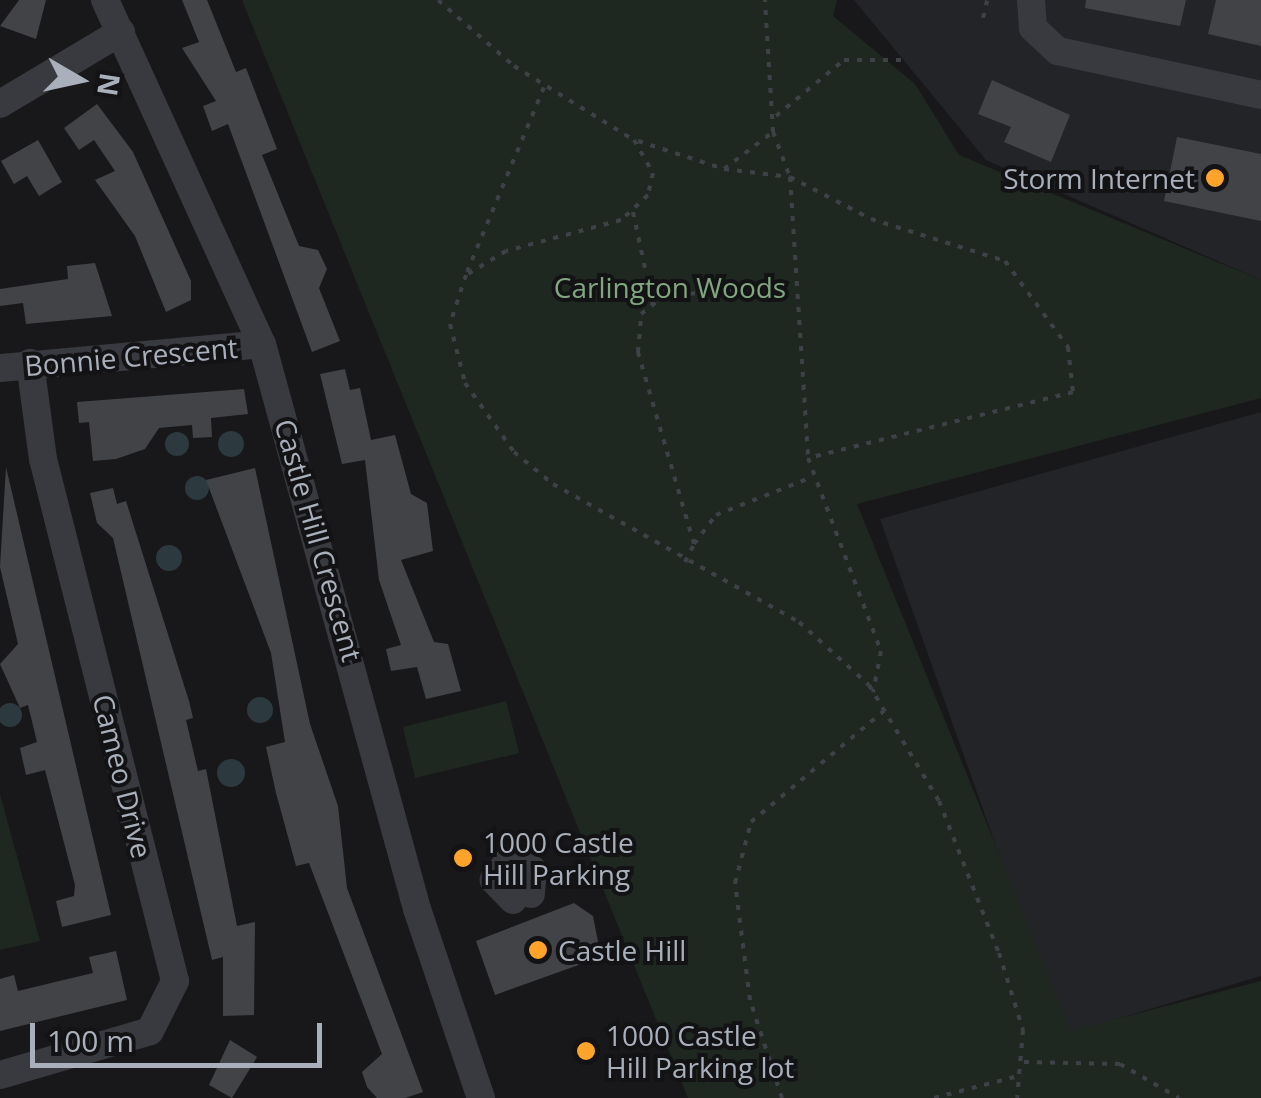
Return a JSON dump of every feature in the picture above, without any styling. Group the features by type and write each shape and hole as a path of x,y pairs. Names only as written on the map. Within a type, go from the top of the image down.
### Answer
{"street":[{"name":"Castle Hill Crescent","path":"105,0 262,344 417,910 481,1098"},
{"path":"1032,0 1032,28 1058,51 1261,95"},
{"path":"0,104 121,32"},
{"name":"Bonnie Crescent","path":"0,368 30,362 262,344"},
{"name":"Cameo Drive","path":"0,1075 150,1031 175,981 44,460 30,362"}],"path":[{"path":"438,0 544,87 634,140 724,169 790,177 871,220 1005,260 1068,347 1073,392 808,458"},
{"path":"765,0 776,116 773,132 790,177 791,285 808,458 881,651 873,692"},
{"path":"983,18 987,0"},
{"path":"776,116 844,60 910,60"},
{"path":"544,87 466,275 450,324 484,414 553,484 685,562 799,622 873,692 971,878 1023,1030 1024,1062 1017,1098"},
{"path":"724,169 773,132"},
{"path":"634,140 653,173 632,212 653,305"},
{"path":"466,275 506,251 632,212"},
{"path":"694,544 638,352 642,314 664,296 791,285"},
{"path":"685,562 694,544 727,508 812,477"},
{"path":"782,1098 750,1000 736,883 751,822 885,710"},
{"path":"1024,1062 1120,1064 1172,1097"},
{"path":"934,1098 1022,1076"}],"shaded area":[{"path":"854,0 1261,0 1261,280 986,160"},
{"path":"1261,412 1261,976 1063,1035 880,519"},
{"path":"231,431 240,435 244,444 240,453 231,457 222,453 218,444 222,435"},
{"path":"177,432 189,444 177,456 165,444"},
{"path":"197,476 206,479 206,497 197,500 188,497 185,488 188,479"},
{"path":"169,545 178,549 182,558 178,567 169,571 160,567 156,558 160,549"},
{"path":"260,697 269,701 273,710 269,719 260,723 251,719 247,710 251,701"},
{"path":"10,703 19,706 19,724 10,727 1,724 -2,715 1,706"},
{"path":"231,759 241,763 245,773 241,783 231,787 221,783 217,773 221,763"}],"green space":[{"name":"Carlington Woods","path":"242,0 837,0 833,16 915,84 959,155 1261,280 1261,398 857,504 1071,1031 1261,981 1261,1098 688,1098"},
{"path":"506,701 519,753 415,778 403,727"},
{"path":"0,794 40,941 0,950"}],"building":[{"path":"19,0 46,0 36,39 0,26"},
{"path":"182,0 207,0 236,72 246,68 277,149 262,155 299,246 318,250 327,269 319,288 340,341 312,352 228,124 212,131 203,106 216,101 182,48 199,42"},
{"path":"1086,0 1186,0 1180,26 1085,8"},
{"path":"1216,0 1261,0 1261,46 1208,34"},
{"path":"992,80 1070,115 1051,162 1004,142 1011,127 978,114"},
{"path":"97,104 133,152 191,281 191,300 166,312 135,236 95,180 115,171 94,140 79,150 64,128"},
{"name":"Storm Internet","path":"1177,137 1261,154 1261,221 1164,201"},
{"path":"38,140 62,182 39,196 27,176 14,184 1,161"},
{"path":"95,263 112,316 26,324 23,303 0,306 0,289 68,279 67,266"},
{"path":"345,369 350,390 360,388 371,440 395,435 411,494 427,503 433,551 401,560 434,642 448,644 461,691 426,699 417,667 391,671 386,649 401,645 379,580 365,460 342,464 320,374"},
{"path":"244,389 248,414 211,418 212,437 193,438 192,425 159,428 145,449 116,459 93,461 89,422 79,423 77,402"},
{"path":"6,467 111,915 62,927 56,901 74,896 75,885 45,770 26,775 20,748 37,742 28,705 20,708 0,664 18,644 0,567"},
{"path":"255,468 310,724 338,806 347,888 423,1092 405,1098 377,1098 367,1087 362,1072 382,1054 309,863 296,866 276,793 266,747 285,742 271,653 206,480"},
{"path":"113,488 117,504 126,501 189,701 193,718 186,720 198,771 206,769 237,926 255,922 254,1015 223,1016 223,957 212,960 113,538 97,523 90,493"},
{"name":"Castle Hill","path":"574,903 593,916 601,957 495,995 476,941"},
{"path":"116,951 127,1000 0,1031 0,979 14,975 18,991 93,973 89,957"},
{"path":"230,1040 257,1057 232,1098 209,1085"}],"place":[{"name":"Storm Internet","path":"1215,178"},
{"name":"1000 Castle Hill Parking","path":"463,858"},
{"name":"Castle Hill","path":"538,950"},
{"name":"1000 Castle Hill Parking lot","path":"586,1051"}]}
